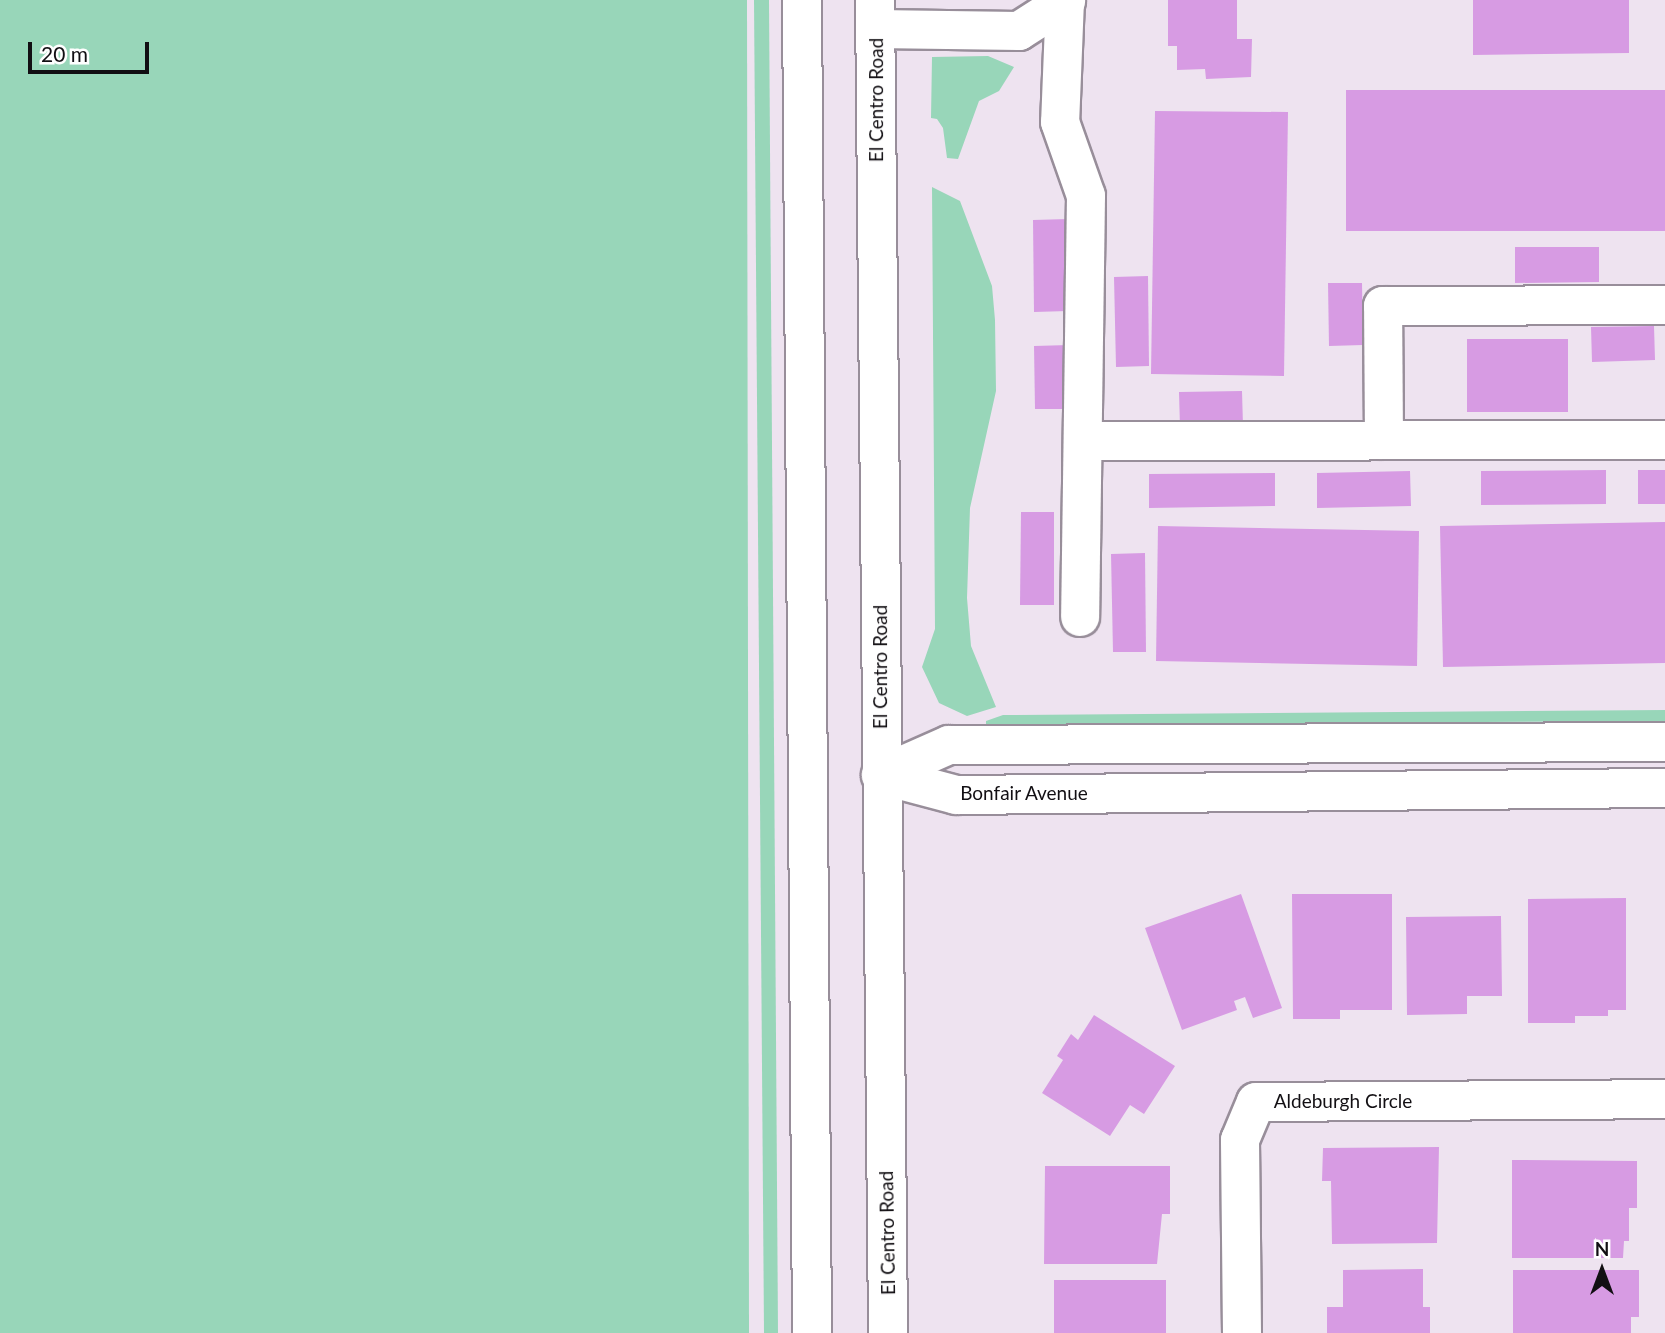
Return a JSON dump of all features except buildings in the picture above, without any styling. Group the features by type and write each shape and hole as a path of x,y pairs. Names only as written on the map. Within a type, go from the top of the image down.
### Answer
{"main road":[{"path":"802,0 812,1333"},
{"path":"876,15 1019,31 1065,0"},
{"path":"1065,0 1060,121 1086,195 1080,617"},
{"name":"El Centro Road","path":"876,15 888,1333"},
{"path":"1384,440 1383,306 1665,305"},
{"path":"1083,441 1665,440"},
{"path":"881,775 950,745 1665,742"},
{"name":"Bonfair Avenue","path":"881,775 956,795 1665,788"},
{"name":"Aldeburgh Circle","path":"1242,1333 1240,1140 1256,1102 1665,1099"}],"green space":[{"path":"0,0 747,0 749,1333 0,1333"},
{"path":"754,0 769,0 778,1333 764,1333"},
{"path":"988,56 1014,67 999,91 979,101 958,159 947,158 943,128 937,119 931,118 932,57"},
{"path":"932,187 960,201 992,286 995,320 996,391 970,508 967,598 971,646 996,707 967,716 939,703 922,667 935,629"},
{"path":"1665,710 1665,721 986,725 986,721 1003,715"}]}
